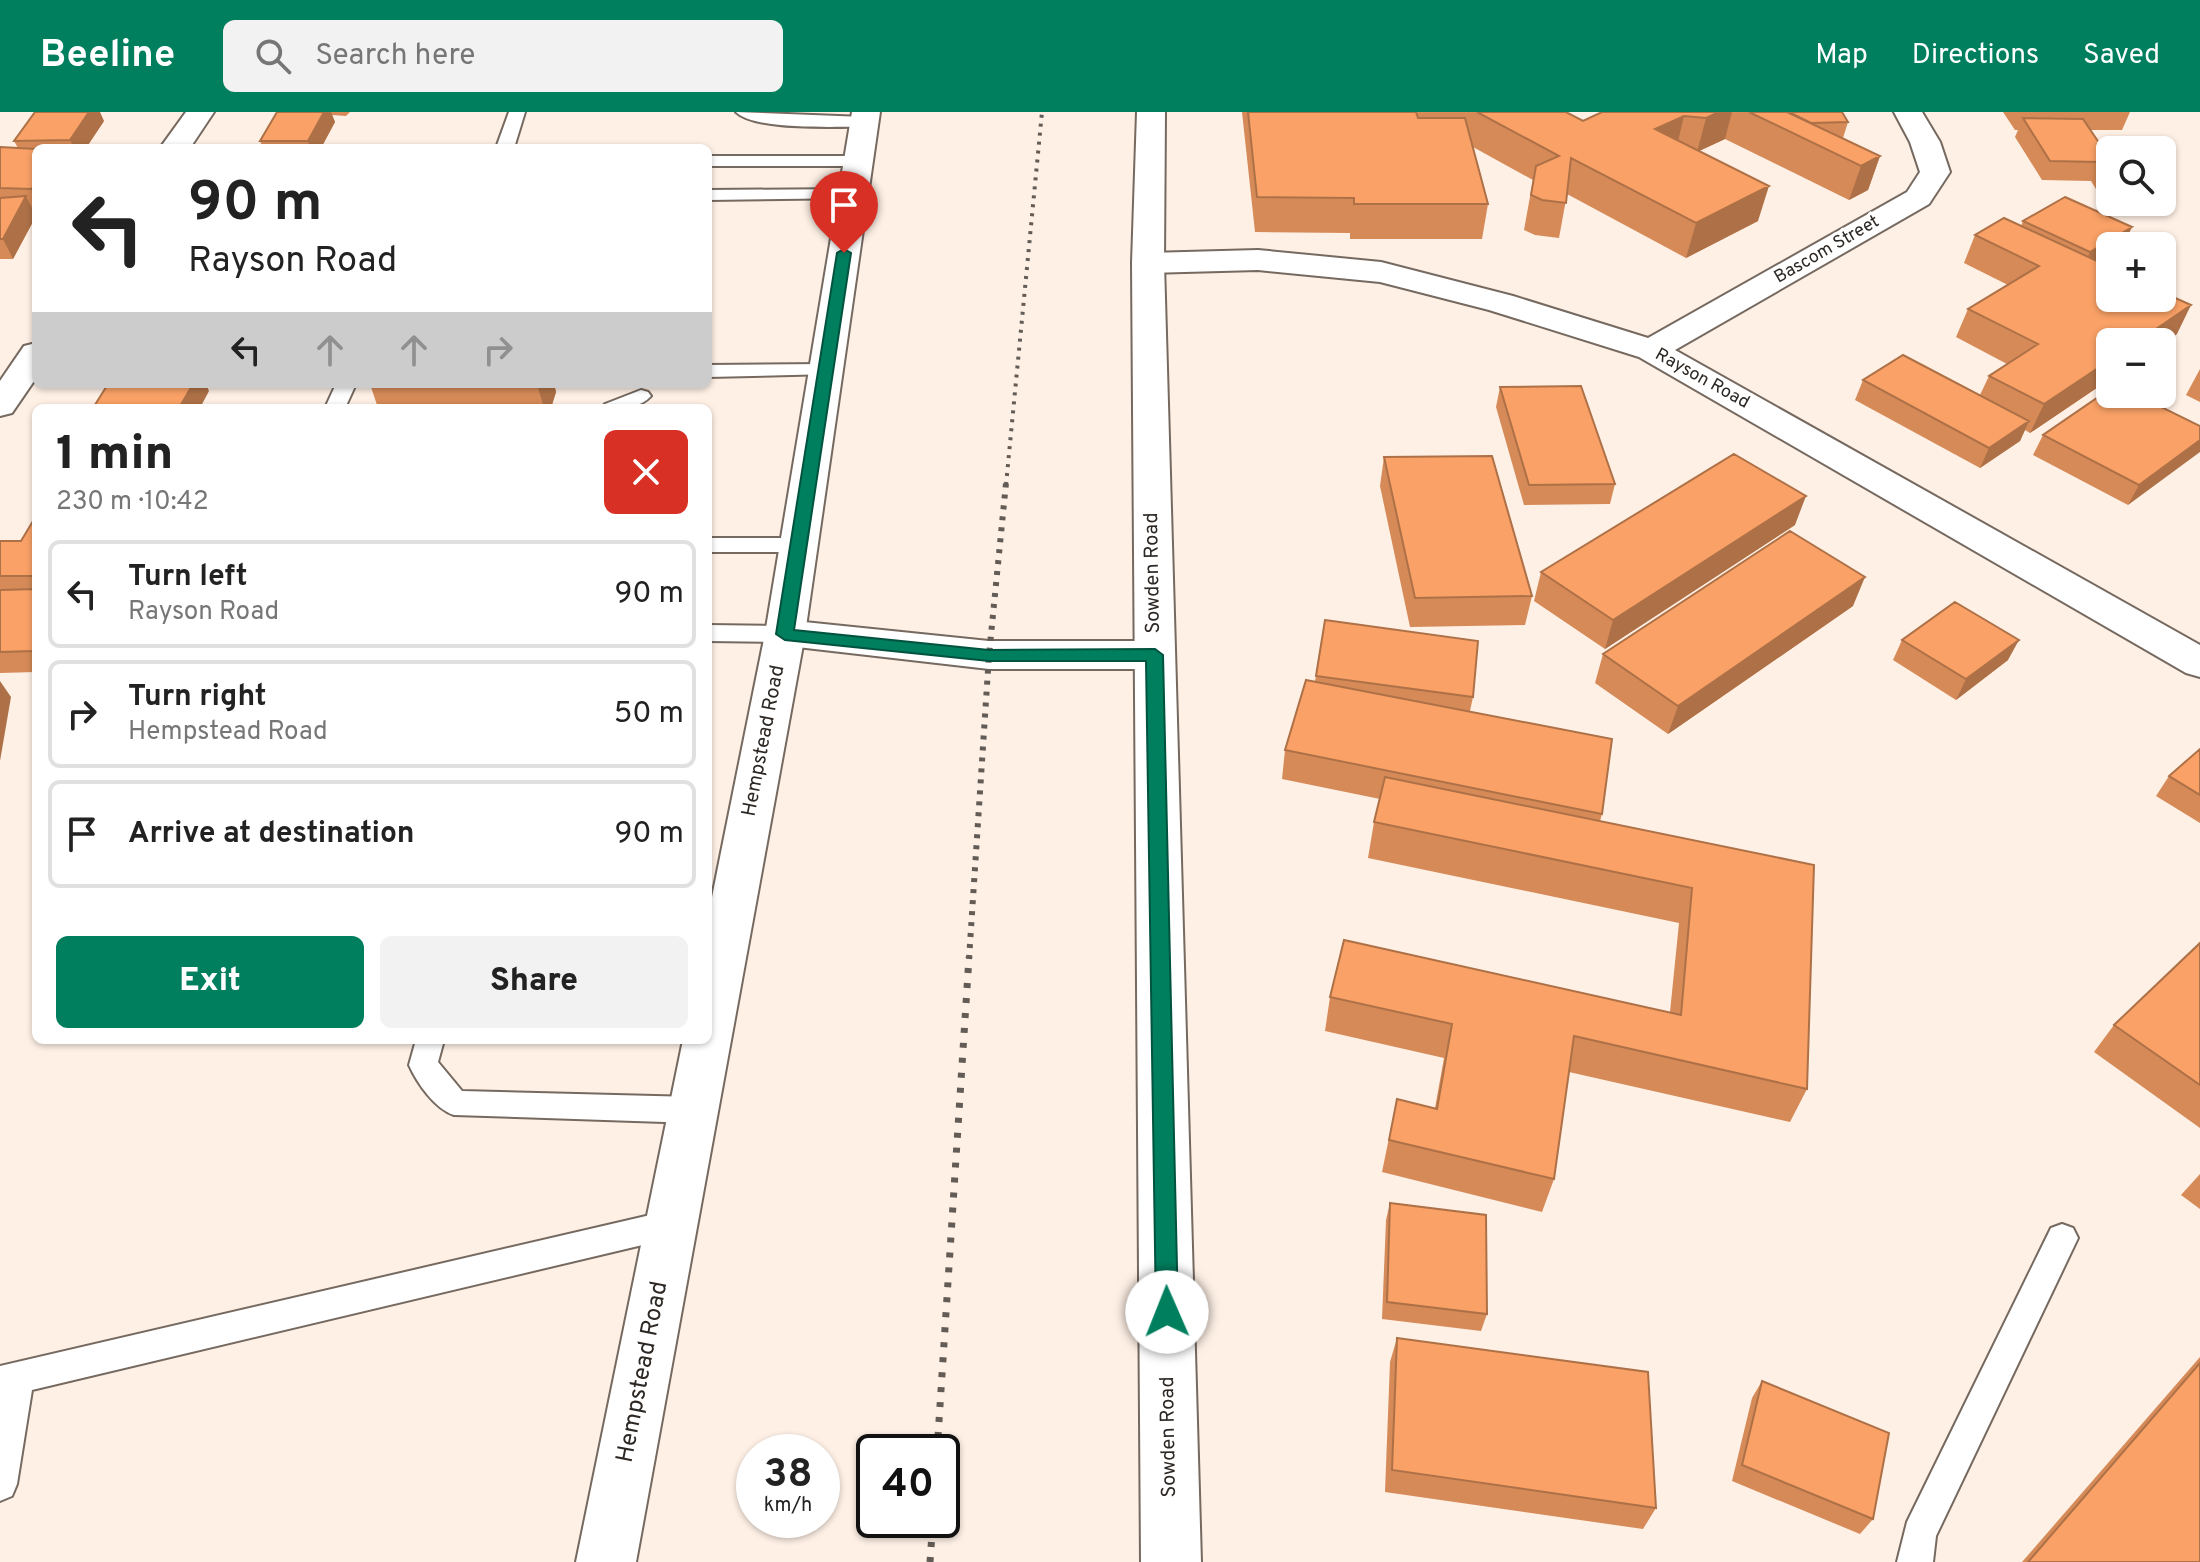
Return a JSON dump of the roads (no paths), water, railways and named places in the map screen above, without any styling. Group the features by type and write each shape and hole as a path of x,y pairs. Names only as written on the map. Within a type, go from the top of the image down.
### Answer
{"street":[{"path":"178,144 200,112"},
{"name":"Sowden Road","path":"1151,112 1148,263 1171,1562"},
{"name":"Bascom Street","path":"1651,350 1918,198 1935,172 1925,142 1908,112"},
{"name":"Hempstead Road","path":"712,1017 785,634 865,117"},
{"name":"Rayson Road","path":"1148,263 1258,260 1381,272 1501,303 1651,350 2200,663"},
{"path":"0,406 32,359"},
{"path":"785,634 989,655 1155,655"},
{"name":"Hempstead Road","path":"606,1562 707,1044"}],"lane":[{"path":"506,144 517,112"},
{"path":"744,112 763,118 865,117"},
{"path":"712,165 858,161"},
{"path":"712,195 853,194"},
{"path":"712,371 825,370"},
{"path":"622,404 641,396"},
{"path":"712,545 798,545"},
{"path":"712,633 785,634"},
{"path":"429,1044 423,1065 454,1103 694,1110"},
{"path":"0,1484 9,1379 672,1224"},
{"path":"1915,1562 1919,1534 2062,1238"}],"railway":[{"path":"1006,485 1042,112"},
{"path":"969,959 989,655 1006,483"},
{"path":"938,1434 969,957"},
{"path":"930,1562 932,1538"}]}
